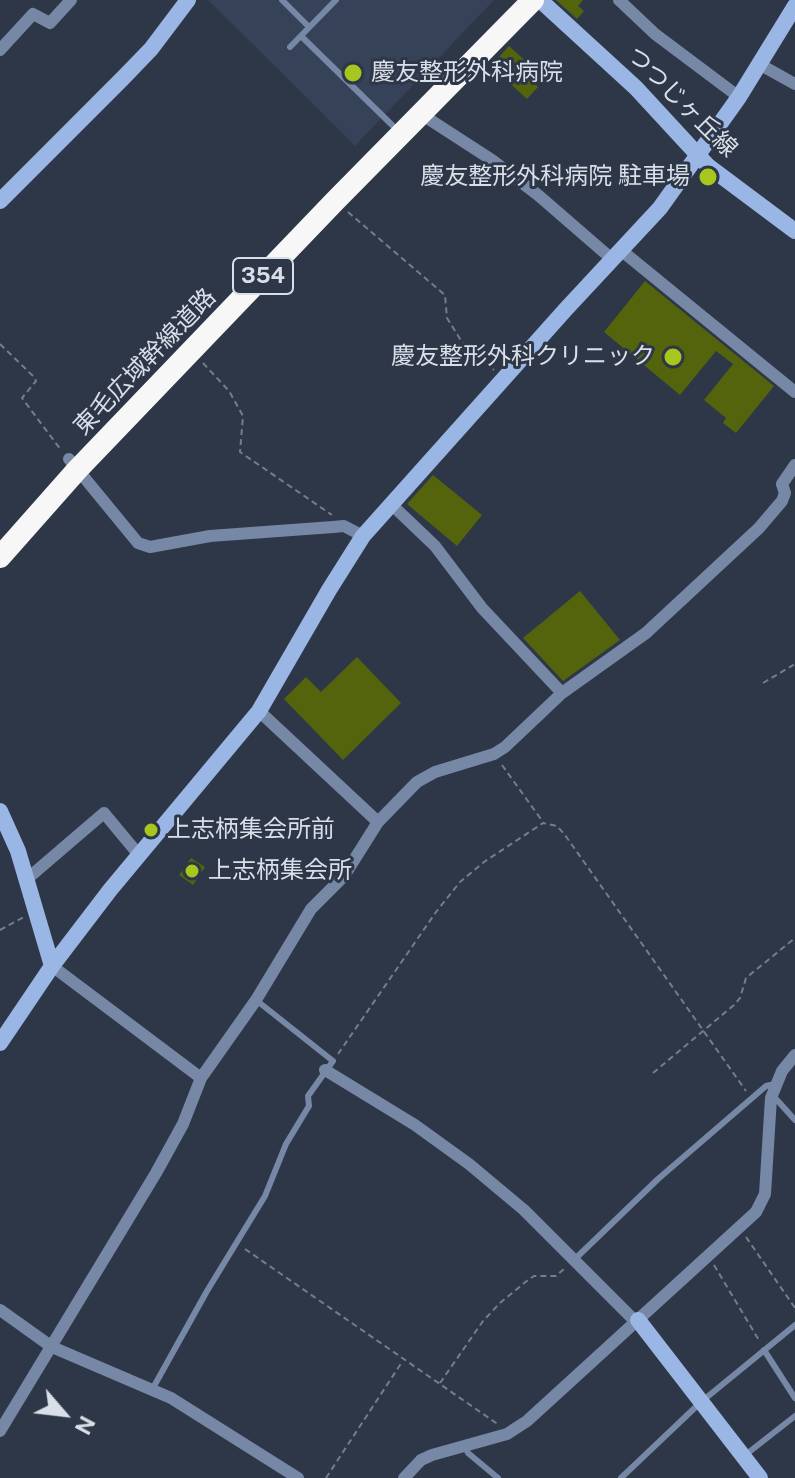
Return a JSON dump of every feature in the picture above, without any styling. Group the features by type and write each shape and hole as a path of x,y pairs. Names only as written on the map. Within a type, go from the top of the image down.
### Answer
{"highway":[{"name":"東毛広域幹線道路","path":"0,557 73,465 512,0"},
{"name":"東毛広域幹線道路","path":"0,536 192,351 533,0"}],"street":[{"path":"0,50 33,14 50,23 71,0"},
{"path":"0,201 133,68 188,0"},
{"name":"つつじヶ丘線","path":"540,0 636,88 698,156 795,231"},
{"path":"619,0 655,34 739,97"},
{"path":"0,1043 52,966 139,855 259,711 363,536 652,217 739,97 795,6"},
{"path":"759,64 795,84"},
{"path":"421,114 515,177 795,392"},
{"path":"73,465 138,543 150,547 210,536 344,526 363,536"},
{"path":"0,1431 156,1173 183,1124 201,1078 256,1000 311,909 344,876 378,822 417,782 435,772 494,754 505,747 562,693 663,617 759,528 782,501 790,497 782,484 795,465"},
{"path":"391,504 435,546 482,608 562,693"},
{"path":"259,711 378,822"},
{"path":"0,811 18,851 52,966 201,1078"},
{"path":"27,879 104,813 139,855"},
{"path":"404,1478 421,1460 510,1432 527,1421 756,1212 765,1194 771,1098 775,1084 795,1055"},
{"path":"329,1066 469,1164 524,1210 632,1318 638,1320 760,1478"},
{"path":"0,1310 52,1347 153,1388 298,1478"}],"lane":[{"path":"282,0 309,27"},
{"path":"290,47 336,0"},
{"path":"301,36 392,125"},
{"path":"153,1388 265,1196 286,1144 309,1106 308,1096 329,1066 256,1000"},
{"path":"575,1259 658,1179 766,1086 775,1084"},
{"path":"771,1098 777,1100 795,1120"},
{"path":"621,1478 701,1402 795,1325"},
{"path":"764,1350 795,1398"},
{"path":"744,1456 795,1416"},
{"path":"464,1445 468,1453 498,1478"}],"path":[{"path":"335,201 445,295 447,318 462,342 504,378"},
{"path":"0,344 35,378 36,381 22,398 73,465"},
{"path":"192,351 229,391 243,416 240,452 344,526"},
{"path":"763,683 795,664"},
{"path":"494,754 543,823 557,826 565,835 751,1099"},
{"path":"329,1066 460,882 543,823"},
{"path":"0,930 35,911"},
{"path":"653,1073 740,998 746,978 795,938"},
{"path":"740,1228 795,1308"},
{"path":"236,1243 510,1432"},
{"path":"708,1257 764,1350"},
{"path":"438,1384 483,1321 500,1303 534,1276 556,1276 575,1259"},
{"path":"326,1478 403,1361"}],"shaded area":[{"name":"慶友整形外科病院","path":"208,0 494,0 355,146"}],"building":[{"path":"556,0 583,0 578,6 584,11 577,19"},
{"path":"509,46 541,75 534,83 538,87 527,99 491,66"},
{"name":"慶友整形外科クリニック","path":"645,281 774,386 736,433 723,423 726,418 704,400 733,364 716,351 680,395 604,332"},
{"path":"433,475 482,515 457,546 407,504"},
{"path":"580,591 620,640 563,681 523,638"},
{"path":"357,657 401,703 343,760 284,699 306,677 321,692"},
{"name":"上志柄集会所","path":"191,858 205,867 193,885 179,875"}],"place":[{"name":"慶友整形外科病院","path":"353,73"},
{"name":"慶友整形外科病院 駐車場","path":"708,177"},
{"name":"慶友整形外科クリニック","path":"673,357"},
{"name":"上志柄集会所前","path":"151,830"},
{"name":"上志柄集会所","path":"192,871"}]}
